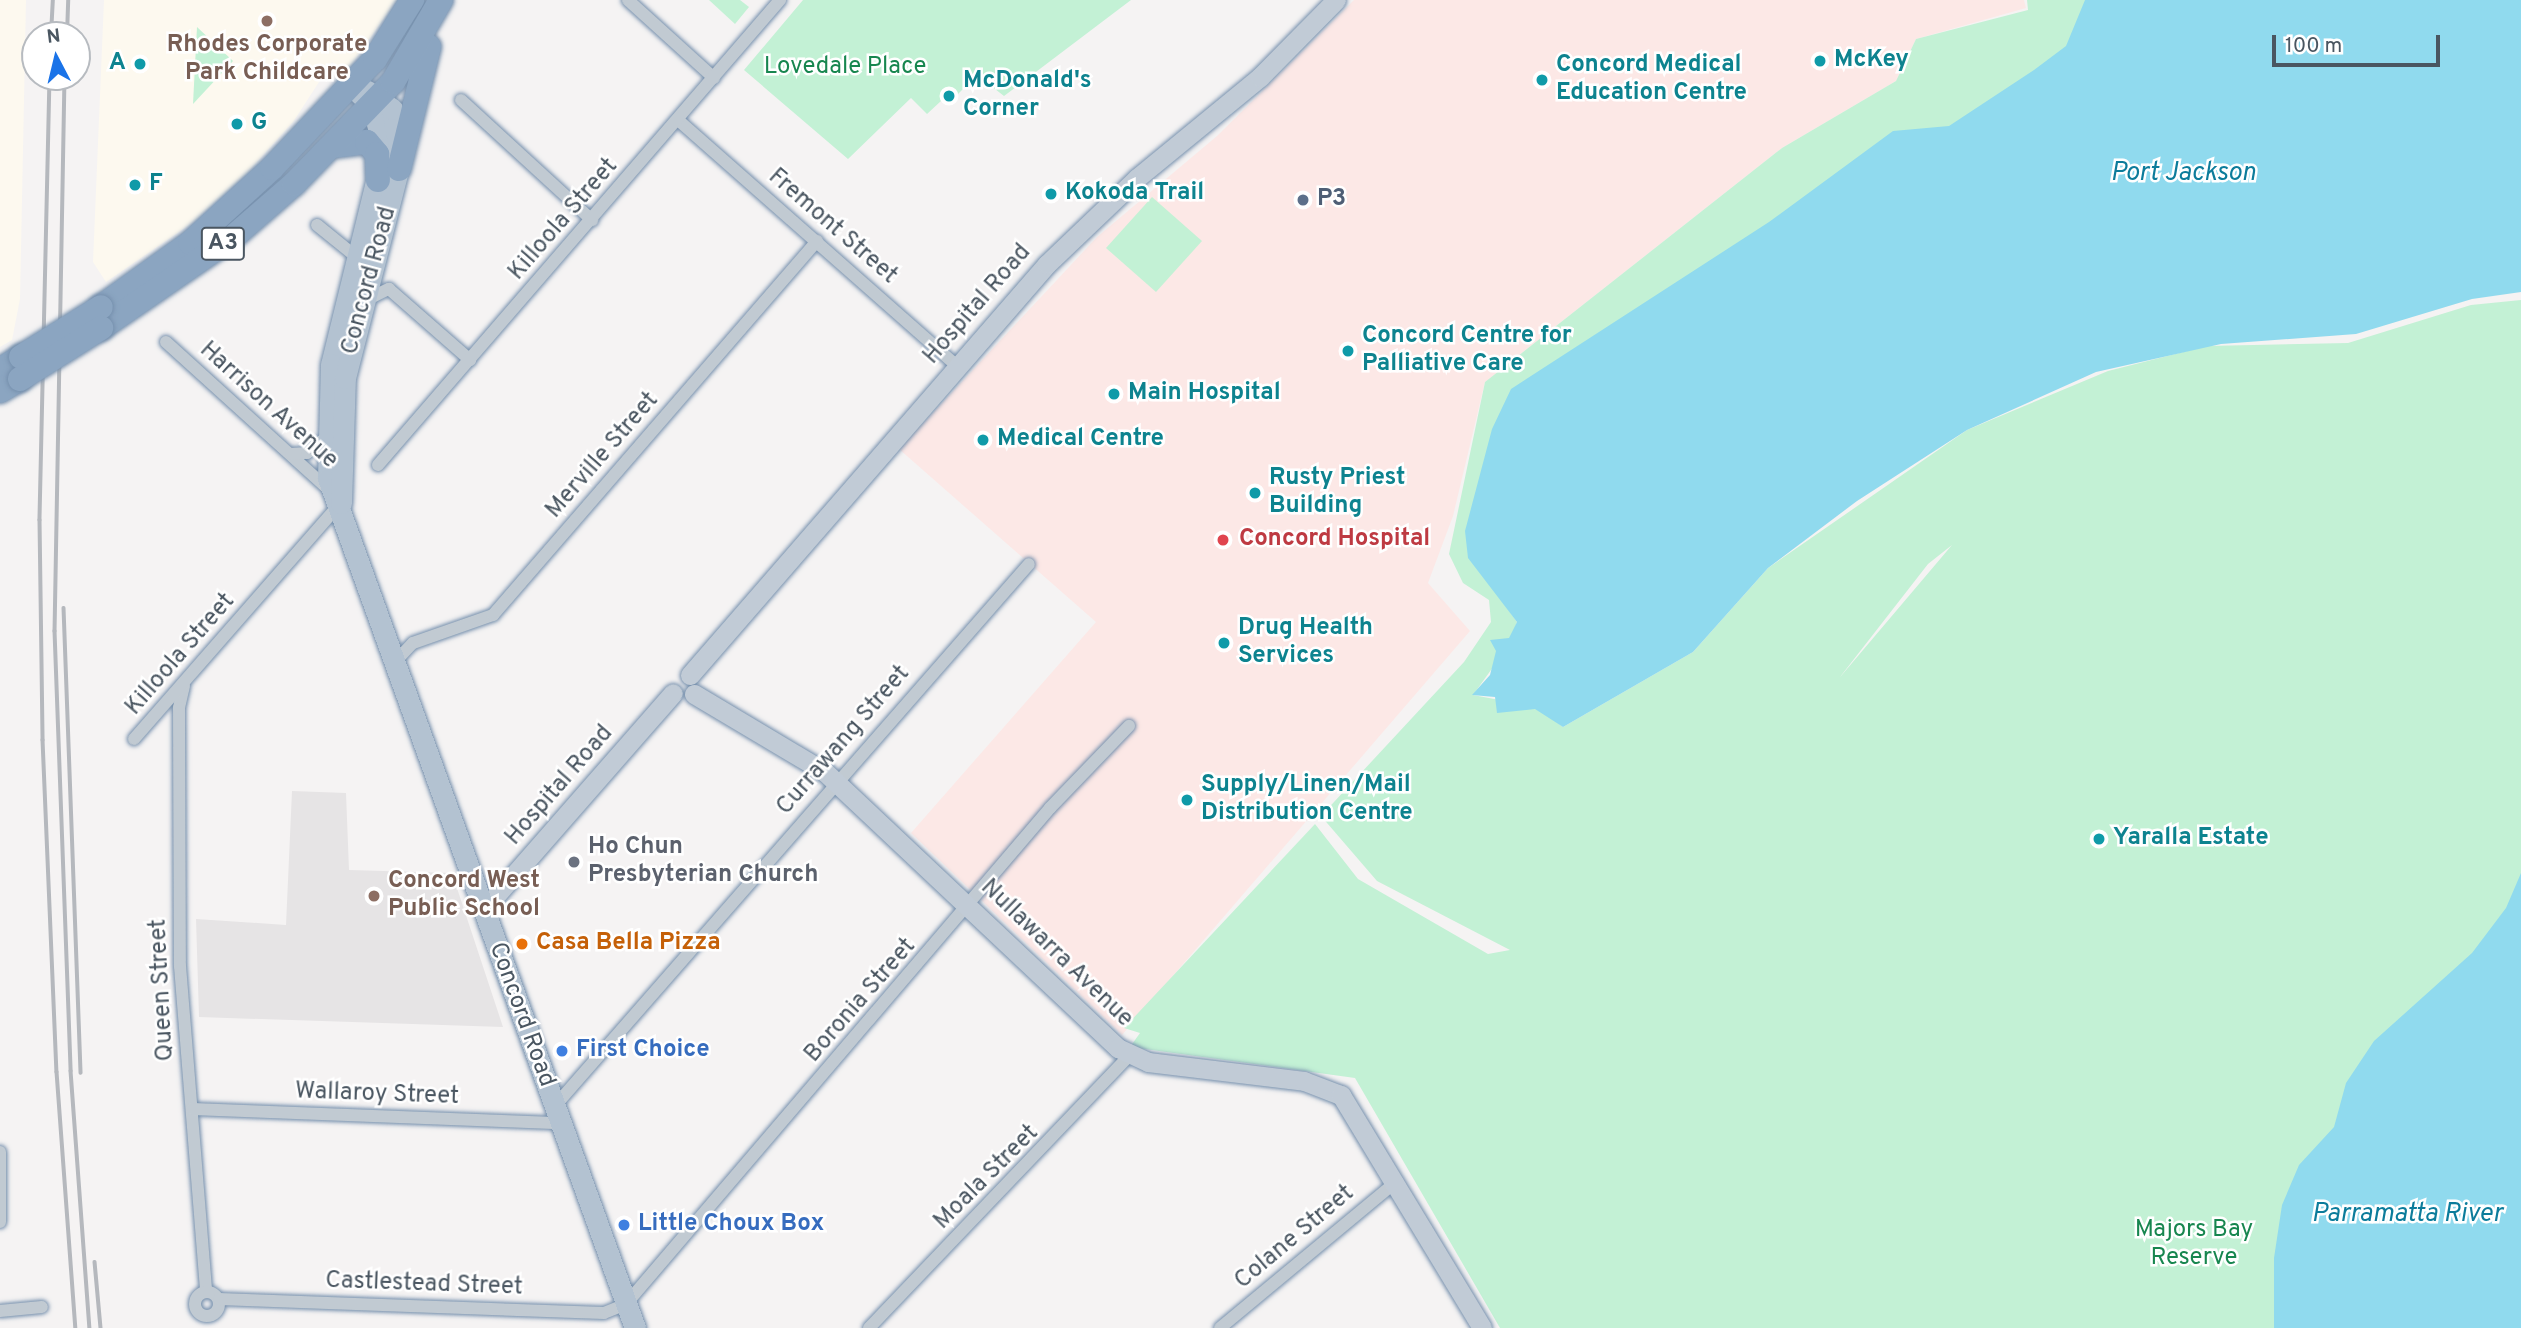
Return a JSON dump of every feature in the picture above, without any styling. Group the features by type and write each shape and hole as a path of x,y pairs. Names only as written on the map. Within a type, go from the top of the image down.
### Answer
{"highway":[{"name":"A3","path":"101,317 190,243 352,86 412,0"},
{"name":"A3","path":"10,374 232,238 377,101 443,0"},
{"path":"389,174 443,0"},
{"path":"332,146 367,142 389,174"}],"main road":[{"name":"Hospital Road","path":"483,910 673,694 683,699 957,366 1082,229 1259,77 1336,0"},
{"path":"352,86 377,101"},
{"name":"Concord Road","path":"377,101 397,120 389,174 365,265 331,364 324,439 328,478 341,503 483,910 635,1328"},
{"name":"Concord Road","path":"341,503 345,378 364,301 365,265"},
{"name":"Nullawarra Avenue","path":"692,685 803,754 971,906 1100,1033 1131,1054 1148,1062 1327,1086 1350,1103 1482,1328"}],"street":[{"path":"628,0 714,78"},
{"name":"Killoola Street","path":"378,466 780,0"},
{"path":"461,100 592,220"},
{"name":"Fremont Street","path":"678,120 957,366"},
{"path":"317,225 365,265"},
{"name":"Merville Street","path":"395,662 413,643 493,615 817,241"},
{"path":"364,301 389,289 470,360"},
{"name":"Harrison Avenue","path":"166,342 291,454 341,503"},
{"path":"291,454 307,453 324,439"},
{"name":"Killoola Street","path":"134,739 184,686 341,503"},
{"name":"Currawang Street","path":"557,1115 835,782 1029,564"},
{"name":"Queen Street","path":"184,686 179,708 180,966 206,1292 195,1303 208,1322"},
{"name":"Boronia Street","path":"626,1304 1129,726"},
{"name":"Moala Street","path":"876,1326 1131,1054"},
{"name":"Wallaroy Street","path":"192,1109 557,1115"},
{"path":"0,1152 0,1222"},
{"name":"Colane Street","path":"1220,1328 1398,1181"},
{"path":"206,1292 219,1299 218,1310 208,1322"},
{"name":"Castlestead Street","path":"219,1299 604,1313 626,1304"},
{"path":"0,1311 42,1307"}],"shaded area":[{"path":"0,0 26,0 26,21 21,21 21,91 24,91 20,299 12,340 0,347"},
{"path":"104,0 397,0 349,68 341,71 332,62 293,122 248,172 192,223 106,282 93,262"},
{"name":"Concord Hospital","path":"1354,0 2024,0 2026,8 1916,39 1896,81 1782,148 1485,382 1453,516 1428,583 1470,631 1122,1035 911,833 1096,622 899,449 1097,237 1217,136"},
{"name":"Concord West Public School","path":"292,791 346,793 349,870 452,873 503,1027 199,1017 196,919 286,925"}],"green space":[{"path":"709,0 740,0 749,7 735,24"},
{"name":"Lovedale Place","path":"803,0 1131,0 1004,96 977,75 949,103 941,101 927,114 911,98 848,159 744,70"},
{"name":"Yaralla Estate","path":"2027,0 2096,0 2073,56 1490,584 1517,622 1509,645 1473,695 1536,707 1563,727 1693,652 1768,568 1967,430 2108,371 2207,346 2348,343 2471,305 2521,300 2521,941 2283,1328 1500,1328 1355,1078 1130,1047 1140,1033 1124,1028 1315,824 1358,879 1488,954 1510,950 1377,881 1321,816 1464,662 1491,622 1489,600 1463,583 1449,554 1485,382 1782,148 1896,81 1916,39 2028,10","holes":["1952,545 1840,677 1928,564"]},
{"path":"197,27 233,61 193,104"},
{"path":"1152,197 1202,241 1156,292 1106,248"}],"water":[{"name":"Port Jackson","path":"2085,0 2521,0 2521,292 2472,299 2356,334 2221,344 2096,372 1967,430 1857,501 1768,568 1693,652 1563,727 1535,709 1497,713 1495,697 1472,695 1490,675 1496,651 1490,640 1509,638 1517,622 1468,558 1465,531 1492,429 1511,389 1769,222 1893,131 1949,126 2034,70 2066,46"},
{"name":"Parramatta River","path":"2521,873 2521,1328 2274,1328 2274,1258 2282,1205 2299,1165 2334,1127 2346,1083 2374,1041 2472,953 2506,908"}],"railway":[{"path":"52,21 53,0"},
{"path":"67,21 68,0"},
{"path":"50,91 40,520 43,740 57,1072 76,1328"},
{"path":"65,91 55,631 71,1071 90,1328"},
{"path":"64,608 81,1073"},
{"path":"95,1262 101,1328"}],"place":[{"name":"Rhodes Corporate Park Childcare","path":"267,21"},
{"name":"McKey","path":"1820,61"},
{"name":"A","path":"140,64"},
{"name":"Concord Medical Education Centre","path":"1542,80"},
{"name":"McDonald's Corner","path":"949,96"},
{"name":"G","path":"237,124"},
{"name":"F","path":"135,185"},
{"name":"Kokoda Trail","path":"1051,194"},
{"name":"P3","path":"1303,200"},
{"name":"Concord Centre for Palliative Care","path":"1348,351"},
{"name":"Main Hospital","path":"1114,394"},
{"name":"Medical Centre","path":"983,440"},
{"name":"Rusty Priest Building","path":"1255,493"},
{"name":"Concord Hospital","path":"1223,540"},
{"name":"Drug Health Services","path":"1224,643"},
{"name":"Supply/Linen/Mail Distribution Centre","path":"1187,800"},
{"name":"Yaralla Estate","path":"2099,839"},
{"name":"Ho Chun Presbyterian Church","path":"574,862"},
{"name":"Concord West Public School","path":"374,896"},
{"name":"Casa Bella Pizza","path":"522,944"},
{"name":"First Choice","path":"562,1051"},
{"name":"Little Choux Box","path":"624,1225"}],"park label":[{"name":"Majors Bay Reserve","path":"2194,1245"}]}
